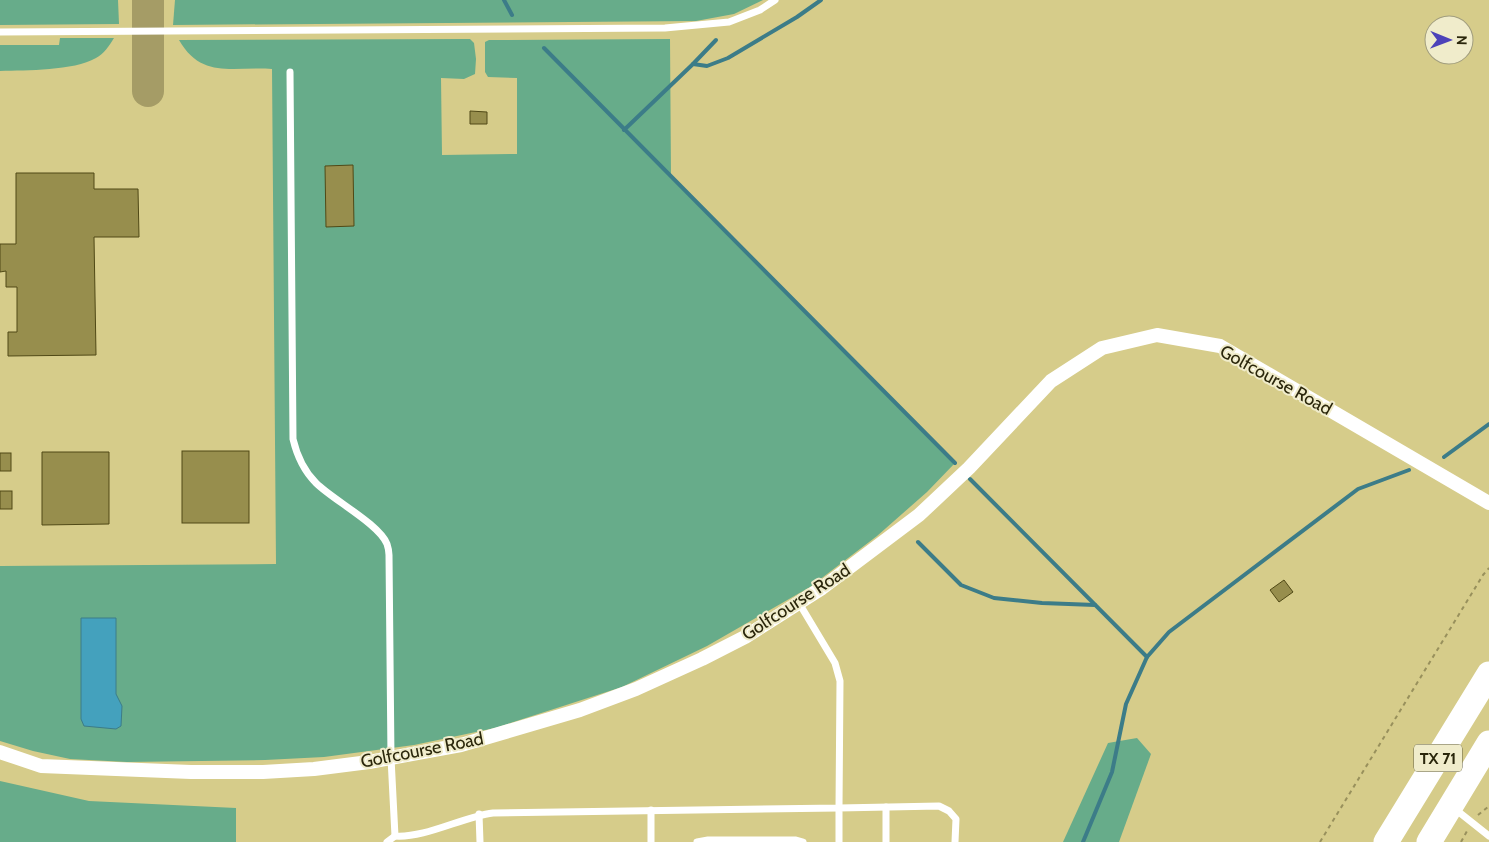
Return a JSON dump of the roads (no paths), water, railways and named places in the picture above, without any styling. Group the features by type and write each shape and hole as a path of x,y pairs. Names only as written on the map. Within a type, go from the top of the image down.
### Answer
{"highway":[{"name":"TX 71","path":"1386,842 1489,674"},
{"path":"1399,842 1489,695"},
{"name":"TX 71","path":"1429,842 1489,743"}],"street":[{"name":"Golfcourse Road","path":"0,752 41,766 191,772 263,772 305,769 369,762 461,745 580,710 636,689 702,659 745,637 799,603 822,588 919,515 970,468 1051,381 1102,348 1157,335 1220,346 1489,504"}],"lane":[{"path":"0,32 665,28 729,22 760,10 775,0"},
{"path":"290,72 293,439 303,467 317,484 377,530 387,543 389,555 391,758 395,836"},
{"path":"799,603 835,663 840,681 840,842"},
{"path":"386,842 395,836 418,834 479,814 493,812 939,806 949,811 956,818 955,842"},
{"path":"1451,806 1489,836"},
{"path":"886,807 886,842"},
{"path":"651,842 652,810"},
{"path":"479,814 480,842"},
{"path":"418,834 420,842"},
{"path":"697,842 708,840 796,840 803,842"}],"water":[{"path":"81,618 116,618 116,694 122,706 121,726 116,729 84,726 81,719"}],"waterway":[{"path":"504,0 512,15"},
{"path":"624,130 693,64 707,66 728,58 797,17 821,0"},
{"path":"693,64 716,40"},
{"path":"544,48 955,463"},
{"path":"1444,457 1489,424"},
{"path":"1083,842 1112,772 1126,704 1147,657 1169,632 1358,489 1409,470"},
{"path":"970,479 1147,657"},
{"path":"918,542 961,585 994,598 1042,603 1095,605"}]}
